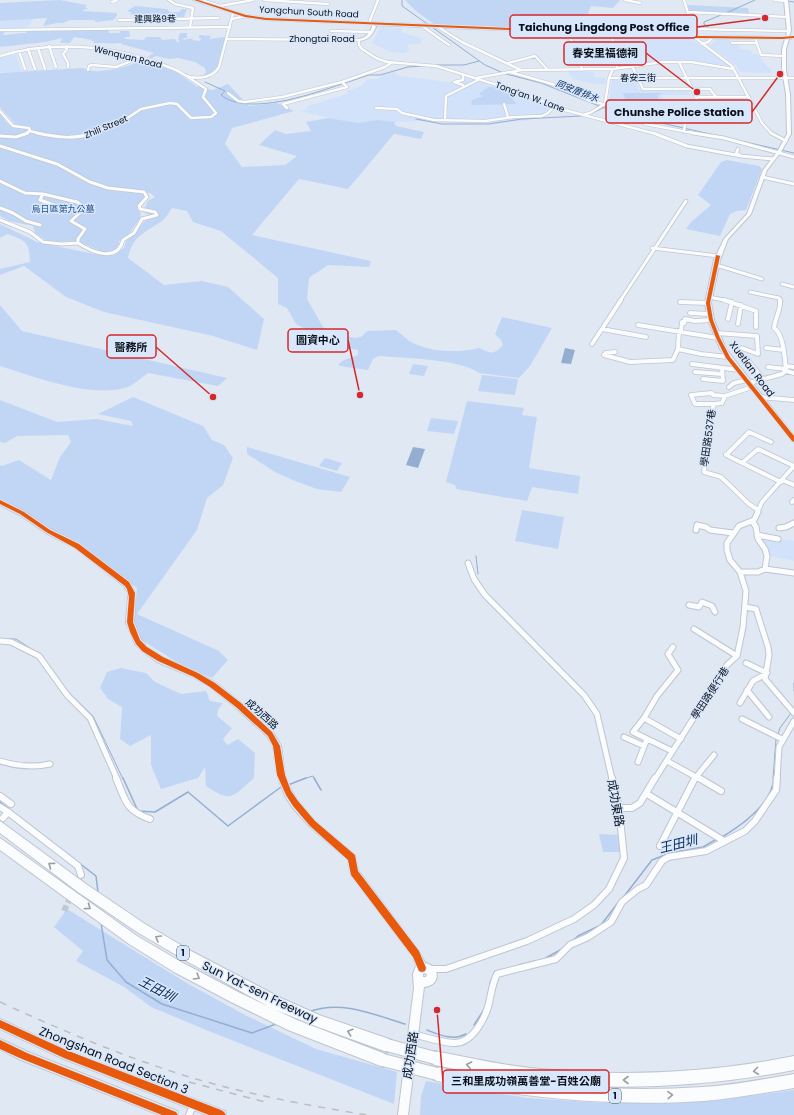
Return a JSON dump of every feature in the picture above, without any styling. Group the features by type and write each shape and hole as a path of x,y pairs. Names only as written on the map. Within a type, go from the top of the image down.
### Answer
{"highway":[{"name":"Sun Yat-sen Freeway","path":"2,822 82,888 141,928 187,955 276,1003 318,1021 387,1045 435,1058 474,1066 540,1076 623,1080 694,1078 764,1070 794,1063"},
{"name":"Sun Yat-sen Freeway","path":"0,843 31,867 150,951 238,1001 315,1036 383,1060 473,1082 541,1092 624,1097 697,1095 794,1081"}],"street":[{"path":"112,2 118,0"},
{"path":"169,0 174,4 193,8 190,27"},
{"name":"Yongchun South Road","path":"195,0 246,16 266,20 436,27"},
{"path":"201,0 222,6 254,0"},
{"path":"264,0 328,4"},
{"path":"359,40 368,38 374,27 373,25 369,24 378,0"},
{"path":"625,0 640,3"},
{"path":"684,0 695,36 694,37 732,66 762,124 778,138 786,141 792,126 784,56 789,31 788,17 786,1 774,0"},
{"name":"Wenquan Road","path":"0,56 28,49 49,46 91,48 139,58 168,67 187,76 205,76 218,71 233,12"},
{"path":"688,12 788,17 794,20"},
{"path":"232,19 246,16"},
{"name":"建興路9巷","path":"119,20 218,18"},
{"path":"125,28 128,20"},
{"path":"319,22 361,23"},
{"path":"0,30 230,26"},
{"path":"424,26 449,45"},
{"path":"436,27 566,32 612,36 712,38 787,38 794,36"},
{"path":"436,27 462,42 522,70"},
{"path":"693,29 789,31"},
{"path":"331,31 370,32"},
{"path":"566,32 579,52 582,70"},
{"path":"612,36 617,68"},
{"path":"702,44 708,42 712,38"},
{"path":"755,38 760,55 784,56"},
{"name":"Zhongtai Road","path":"227,39 359,40 359,45 362,49 376,58 392,63 428,64 477,79"},
{"path":"732,43 757,44"},
{"path":"49,46 56,67"},
{"path":"67,46 67,49 63,54 68,63 68,67"},
{"path":"38,48 46,69"},
{"path":"28,49 35,69"},
{"path":"19,51 25,69"},
{"path":"508,63 535,56 548,70"},
{"path":"88,70 89,66 96,63 112,67 124,65 139,58"},
{"path":"445,119 446,96 477,79 508,72 522,70 613,69 663,62 694,62 733,69"},
{"path":"679,62 704,114 701,119"},
{"path":"228,93 238,101 245,102 282,97 342,82 385,67 392,63"},
{"path":"632,66 642,88 711,89 716,97"},
{"path":"585,114 602,105 613,69"},
{"path":"508,72 548,83 602,105 641,112 686,124 684,131"},
{"path":"463,75 463,80 454,82 463,85"},
{"name":"Zhili Street","path":"30,131 43,133 56,138 76,138 123,121 144,108 170,103 177,104 192,119 200,119 215,115 214,109 203,97 206,89 187,76"},
{"name":"春安三街","path":"609,78 794,78"},
{"name":"Tong’an W. Lane","path":"477,79 523,93 554,106 585,114 589,117 655,133 687,146 753,157"},
{"path":"287,108 282,104 347,86 342,82"},
{"path":"696,97 749,97"},
{"path":"504,104 508,117"},
{"path":"376,108 395,108 402,113 434,120 445,119 454,121 485,121 508,117 542,116 548,113 554,106"},
{"path":"654,106 700,106"},
{"path":"0,111 12,125 29,128 30,131 20,137 0,136"},
{"path":"621,124 641,112"},
{"path":"645,124 724,138 780,151 794,157"},
{"name":"Xuetian Road","path":"786,141 765,170 751,212 745,220 727,237 718,256 709,300 710,317 717,336 728,356 794,440"},
{"path":"0,146 57,164 90,182 108,188 146,194 147,198 139,206 140,208 155,212 156,215 154,217 142,219 134,233 124,240 121,250 113,254 104,254 78,243 62,244 43,242 30,232 0,220"},
{"path":"738,149 736,154 773,159"},
{"path":"762,177 794,184"},
{"path":"0,181 25,193 43,194 80,202 84,207 81,212 71,221 85,230 78,239 78,243"},
{"path":"43,194 40,200 60,206 65,210 81,212"},
{"path":"592,344 686,201"},
{"path":"0,208 14,213 18,218 27,222 40,225"},
{"path":"654,248 718,256"},
{"path":"716,265 746,272 762,279"},
{"path":"782,284 794,287"},
{"path":"750,292 780,299 782,302 779,307 779,312 775,318 774,328 777,330 784,350 784,361 786,368 794,373"},
{"path":"680,302 709,300 732,302 756,311 756,327"},
{"path":"728,319 732,302"},
{"path":"738,324 741,305"},
{"path":"690,313 710,317"},
{"path":"615,352 606,352 604,355 630,362 672,361 674,360 678,349 682,322 684,323 685,319 695,321 710,317"},
{"path":"638,325 672,332 672,330 717,336 757,336 758,354 742,348"},
{"path":"602,329 646,337"},
{"path":"766,348 784,350"},
{"path":"678,349 702,354 728,356"},
{"path":"746,358 762,379"},
{"path":"692,364 739,370"},
{"path":"768,367 794,367"},
{"path":"703,380 723,381 722,368"},
{"path":"729,386 734,384 749,383 782,374 786,368"},
{"path":"695,372 722,374"},
{"name":"學田路537巷","path":"725,396 722,403 695,404 691,395 712,393 713,395 725,396 749,383"},
{"path":"760,397 794,400"},
{"name":"學田路537巷","path":"714,404 711,413 704,472 721,477 730,488 748,504 758,510"},
{"path":"771,442 749,432 726,455 794,485"},
{"path":"694,629 737,656 746,607 746,590 740,572 733,566 727,550 728,543 733,533 739,526 752,521 762,502 794,466 758,449 743,462"},
{"path":"0,502 22,513 48,532 76,546 131,588 130,622 137,640 143,647 153,655 203,678 215,686 270,734 275,741 280,756 282,780 290,798 310,822 352,858 354,872 416,954 424,972"},
{"path":"752,521 756,527 758,539 765,549 767,556 765,569"},
{"path":"779,528 786,527 794,523"},
{"path":"696,530 697,525 706,527 710,530 733,533"},
{"path":"758,535 778,540"},
{"name":"成功東路","path":"424,972 446,969 533,938 574,919 594,905 609,889 624,858 618,808 597,714 584,695 485,595 474,579 468,563"},
{"path":"740,572 758,572 765,569 794,573"},
{"path":"689,605 699,607 702,602 712,606 716,612"},
{"path":"746,607 756,609 768,646 765,679 794,713"},
{"path":"0,641 11,642 38,656 45,663 55,680 67,695 90,718 128,806 136,814 150,819"},
{"path":"672,751 633,732 644,718 657,696 678,670 668,654 673,646"},
{"name":"學田路便行巷","path":"618,808 632,808 640,803 727,665 737,656"},
{"path":"746,663 766,674"},
{"path":"740,703 753,681 766,674"},
{"path":"747,690 769,717"},
{"path":"644,718 681,739"},
{"path":"742,719 782,739"},
{"path":"413,1034 455,1043 464,1041 473,1034 486,1015 494,980 498,974 556,959 570,945 588,937 611,922 622,902 638,889 646,885 662,861 668,857 706,851 745,831 755,821 776,790 779,747 782,739 794,721"},
{"path":"624,737 644,746"},
{"path":"638,762 647,739"},
{"path":"660,846 696,777 714,755"},
{"path":"667,760 721,791"},
{"path":"0,762 14,766 28,767 39,767 50,764"},
{"path":"647,794 724,842"},
{"path":"0,796 11,804"},
{"path":"0,807 78,866 81,875"},
{"path":"2,822 8,812"},
{"name":"成功西路","path":"403,1115 418,995 424,984 424,972"},
{"name":"Zhongshan Road Section 3","path":"0,1024 64,1054 198,1109 221,1115"},
{"path":"0,1044 25,1056 173,1115"},
{"path":"188,1115 198,1109"}],"shaded area":[{"path":"34,18 27,29 0,29 0,21"},
{"path":"380,27 402,28 402,33 419,37 421,39 421,44 410,44 407,46 410,50 405,53 390,52 372,43"},
{"path":"613,38 687,38 702,46 730,66 692,61 662,60 624,65 618,64"},
{"path":"717,39 729,39 733,44 737,44 741,49 750,50 753,54 757,54 773,73 740,72 736,65 708,45 711,45"},
{"path":"16,54 22,72 0,72 0,58"},
{"path":"568,70 591,70 590,72 595,73 594,77 606,78 605,84 595,84 572,79 574,77 570,76"},
{"path":"393,72 401,76 449,82 461,80 459,75 519,93 555,108 545,116 525,121 491,123 441,123 418,121 356,124 299,111 307,109 308,106 347,94 348,91 363,85 368,79 379,79 383,75"},
{"path":"612,79 633,79 635,80 639,90 688,89 690,95 662,95 666,103 609,101"},
{"path":"565,348 575,350 571,364 561,363"},
{"path":"413,447 425,449 418,468 406,465"},
{"path":"780,539 794,541 794,561 766,555 758,540 779,543"}],"green space":[{"path":"59,0 87,5 85,7 88,9 82,10 83,11 117,13 117,16 113,20 96,22 94,20 70,20 63,23 44,26 47,18 0,21 0,3"},
{"path":"405,0 620,0 613,8 591,6 587,16 593,34 557,30 435,25 416,11"},
{"path":"687,5 748,8 749,13 690,11"},
{"path":"135,6 167,9 170,12 179,12 182,9 187,9 184,17 181,18 171,18 172,13 168,18 152,19 152,16 136,17 135,15 130,14 131,12 127,11"},
{"path":"108,29 109,33 129,31 130,37 125,37 125,39 144,40 146,37 160,37 162,40 175,39 177,42 180,42 178,40 180,33 187,33 187,38 184,38 183,40 193,38 192,40 200,41 201,38 198,38 200,35 211,36 209,39 225,37 225,41 216,71 203,76 206,72 205,68 195,62 178,58 169,59 156,56 152,58 147,57 154,53 121,43 93,43 95,41 74,37 70,43 60,43 62,38 46,42 0,47 0,31 5,31 3,35 26,33 27,31 21,31"},
{"path":"142,60 175,71 196,86 213,90 228,84 249,106 277,103 294,111 232,128 225,144 242,167 285,165 297,156 259,145 275,130 286,134 311,131 306,122 328,118 358,123 378,120 394,122 396,126 424,132 421,139 394,134 348,189 299,179 252,235 371,261 369,267 328,265 309,278 307,299 323,327 333,332 354,338 361,337 367,331 396,330 408,340 434,350 463,351 480,348 489,352 494,352 503,345 501,340 495,334 502,317 552,328 530,366 519,378 479,373 471,368 446,362 379,356 373,359 368,370 340,366 338,365 342,361 358,355 358,350 316,342 309,331 296,324 287,308 278,304 278,278 221,231 193,222 187,211 172,208 163,220 136,240 128,258 164,285 202,281 228,287 264,319 257,350 213,336 104,312 66,297 24,266 0,275 0,269 30,262 29,250 22,240 7,234 0,238 0,224 37,242 99,255 112,254 124,248 127,239 146,220 155,218 143,212 148,201 155,197 150,193 114,189 89,181 55,163 0,146 0,137 22,137 32,131 27,127 15,124 0,107 0,73 83,68 104,71 121,68"},
{"path":"488,87 493,87 508,92 516,104 471,105 472,100 483,96 479,94"},
{"path":"619,93 662,94 657,95 659,98 657,100 622,100 626,99 623,96 624,94"},
{"path":"730,103 750,103 754,112 742,115 737,114"},
{"path":"0,114 9,125 29,129 29,131 20,136 0,135"},
{"name":"烏日區第九公墓","path":"0,147 53,164 87,183 112,191 144,193 144,197 139,205 141,217 128,235 119,241 119,247 115,251 105,252 79,242 52,242 42,238 35,233 33,226 9,221 0,216"},
{"path":"727,160 759,166 762,169 746,210 737,211 730,214 720,236 686,229 691,222 711,205 698,195 721,162"},
{"path":"0,305 22,331 227,378 218,386 148,373 128,387 114,390 98,390 81,389 30,376 0,366"},
{"path":"413,364 428,366 424,376 409,374"},
{"path":"482,375 518,379 515,395 478,391"},
{"path":"133,397 203,426 212,440 224,445 233,458 223,485 207,498 197,530 137,614 219,651 228,660 212,678 180,664 140,639 134,618 137,588 77,542 46,529 6,502 0,500 0,465 2,466 19,460 51,480 60,457 71,442 68,435 17,436 5,443 0,442 0,400 57,422 97,419 133,426 131,421 98,414"},
{"path":"467,401 524,408 522,415 537,417 529,468 580,476 578,494 532,487 527,501 456,489 455,485 446,482"},
{"path":"431,418 458,421 454,434 427,431"},
{"path":"247,447 350,477 341,492 317,489 275,472 247,454"},
{"path":"325,458 342,463 337,471 319,466"},
{"path":"522,510 564,517 558,549 515,541"},
{"path":"121,668 146,673 155,682 181,694 206,691 210,701 223,703 218,710 217,716 232,728 223,739 227,745 238,739 255,753 254,778 232,796 222,795 206,786 205,767 198,778 161,789 151,765 151,735 130,746 120,739 122,707 108,699 100,688 107,672"},
{"path":"599,834 620,835 622,852 603,852"},
{"path":"67,909 185,982 245,1015 316,1049 397,1072 394,1104 151,1007 124,987 76,961 83,951 54,927"},
{"path":"426,1081 527,1098 606,1103 709,1101 794,1090 794,1115 420,1115 421,1096"}],"waterway":[{"name":"同安厝排水","path":"402,0 402,6 429,25"},
{"path":"726,13 755,0"},
{"path":"787,1 794,2"},
{"path":"708,27 704,24 704,22 721,15"},
{"name":"同安厝排水","path":"432,27 485,65 501,72"},
{"path":"437,65 464,65 479,61"},
{"path":"345,83 369,75 380,75 408,67 423,66"},
{"name":"同安厝排水","path":"506,74 541,83 599,106"},
{"path":"205,82 225,91 221,95 229,100 244,104 273,103 342,84"},
{"name":"同安厝排水","path":"602,107 631,116"},
{"path":"588,115 603,108"},
{"path":"416,119 442,124 489,124 522,119 581,116"},
{"name":"同安厝排水","path":"635,117 794,153"},
{"path":"476,556 478,574"},
{"path":"9,639 16,639 36,652"},
{"path":"42,656 59,679"},
{"name":"王田圳","path":"794,683 794,691"},
{"path":"66,690 93,716 123,779"},
{"name":"王田圳","path":"778,734 780,728 791,713"},
{"name":"王田圳","path":"773,779 776,739"},
{"path":"305,778 313,776 315,779"},
{"path":"123,778 138,811 155,812 188,792 228,826 281,787"},
{"path":"288,785 305,778"},
{"path":"314,778 321,790"},
{"name":"王田圳","path":"722,837 755,813 768,796 772,788 774,778"},
{"name":"王田圳","path":"0,802 96,876 98,892"},
{"name":"王田圳","path":"622,899 652,860 670,853 703,847 717,839"},
{"name":"王田圳","path":"571,942 578,936 601,925 617,904"},
{"name":"王田圳","path":"101,923 107,960 126,982 162,1004 252,1033 276,1024"},
{"name":"王田圳","path":"544,959 562,949"},
{"name":"王田圳","path":"519,965 535,961"},
{"name":"王田圳","path":"490,983 495,971"},
{"name":"王田圳","path":"311,1011 323,1008 346,1008 370,1013 405,1024"},
{"name":"王田圳","path":"474,1025 485,1008"},
{"name":"王田圳","path":"427,1030 451,1037 466,1034"}],"tunnel":[{"path":"64,911 81,875"}],"railway":[{"path":"0,1002 92,1042 186,1076 276,1098 367,1115"},
{"path":"189,1082 265,1102"}],"cycle path":[{"path":"195,0 246,16 266,19 557,31 612,36 794,37"},
{"path":"718,256 708,303 711,320 718,338 728,357 794,440"},
{"path":"0,502 22,513 48,531 77,546 127,584 130,588 132,597 130,617 131,624 134,635 144,649 152,655 196,675 213,685 270,734 277,746 283,781 295,804 312,824 352,858 354,872 416,954 422,968"},
{"path":"0,1024 64,1054 221,1115"},
{"path":"0,1044 25,1056 173,1115"}],"place":[{"name":"Taichung Lingdong Post Office","path":"765,18"},
{"name":"Chunshe Police Station","path":"780,74"},
{"name":"春安里福德祠","path":"697,92"},
{"name":"圖資中心","path":"360,395"},
{"name":"醫務所","path":"213,397"},
{"name":"三和里成功嶺萬善堂-百姓公廟","path":"437,1010"}]}
